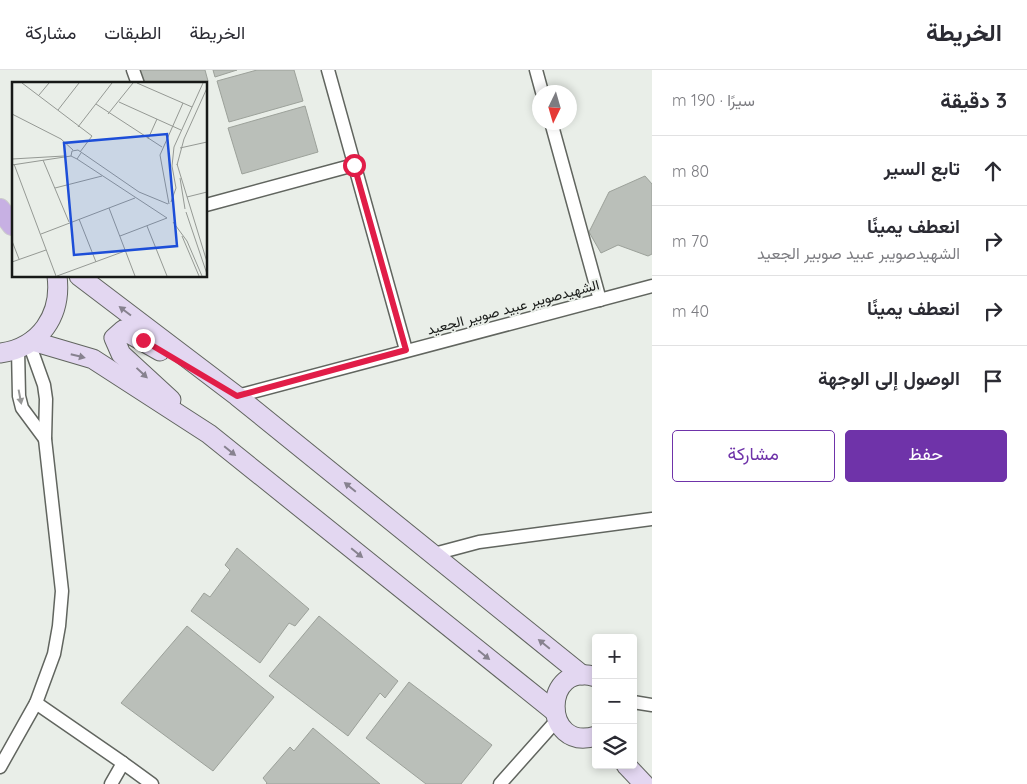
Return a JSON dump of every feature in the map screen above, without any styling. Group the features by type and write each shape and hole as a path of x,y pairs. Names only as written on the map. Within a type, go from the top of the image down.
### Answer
{"main road":[{"path":"0,368 18,347 46,327 55,309 59,290 57,278"},
{"path":"83,278 237,396 589,676"},
{"path":"237,396 123,330 114,338 121,354 209,434 555,716 563,728 571,734 580,737 592,737"},
{"path":"18,347 93,359 209,434"},
{"path":"555,716 554,701 557,692 563,684 572,678 589,676"},
{"path":"630,769 644,784"}],"street":[{"path":"329,70 406,350"},
{"path":"536,70 540,85"},
{"path":"552,130 600,300"},
{"path":"208,204 354,165"},
{"name":"الشهيدصويبر عبيد صوبير الجعيد","path":"237,396 652,286"},
{"path":"18,347 19,396 22,408 45,439"},
{"path":"0,767 36,703 54,654 62,590 45,439 46,399 44,385 18,347"},
{"path":"434,554 480,542 652,518"},
{"path":"637,700 652,698"},
{"path":"637,701 652,704"},
{"path":"36,703 152,784"},
{"path":"500,784 555,716"},
{"path":"111,784 123,762"}],"building":[{"path":"138,70 205,70 208,81 204,82 142,82"},
{"path":"213,70 237,70 215,77"},
{"path":"257,70 294,70 303,101 229,122 217,81"},
{"path":"305,106 318,152 242,174 228,128"},
{"path":"645,176 652,184 652,254 648,256 618,245 601,253 589,232 609,192"},
{"path":"237,548 309,609 295,626 289,623 260,663 191,611 204,593 210,597 230,570 225,565"},
{"path":"319,616 398,681 385,698 380,693 348,736 269,676"},
{"path":"187,626 274,697 213,771 121,703"},
{"path":"409,682 492,745 461,784 426,784 366,738"},
{"path":"313,728 380,784 266,784 263,778 290,747 294,751"}],"route":[{"path":"143,340 237,396 406,350 354,165"}]}
